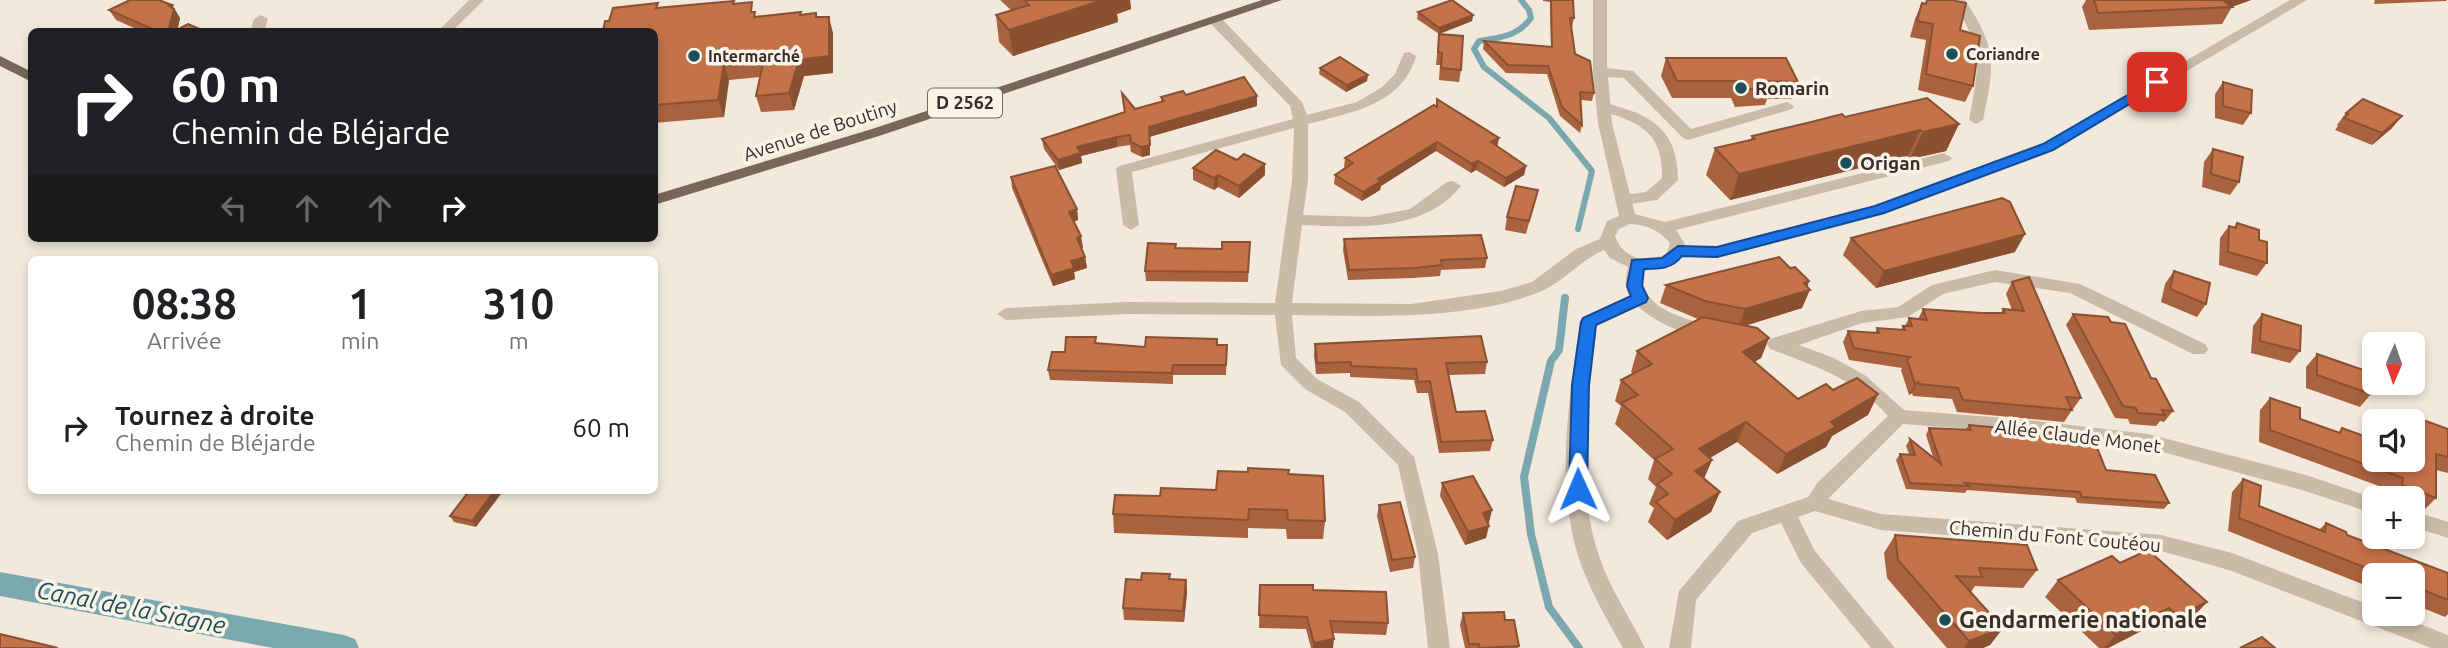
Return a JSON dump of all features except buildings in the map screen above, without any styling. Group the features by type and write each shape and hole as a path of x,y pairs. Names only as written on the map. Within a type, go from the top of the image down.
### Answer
{"main road":[{"name":"Avenue de Boutiny","path":"658,200 851,140 1275,0"},
{"path":"0,60 28,76"}],"street":[{"path":"447,28 477,0"},
{"path":"1600,0 1600,72 1604,107 1628,219"},
{"path":"1958,0 1983,40 1987,72 1976,120"},
{"path":"1678,251 1717,252 1879,210 2048,147 2300,0"},
{"path":"1215,20 1297,105 1300,122 1300,180 1283,307 1287,360 1311,384 1352,407 1407,462 1428,554 1439,648"},
{"path":"1131,225 1124,169 1362,105 1389,91 1405,75 1409,56"},
{"path":"1600,72 1628,74 1688,135 1787,106"},
{"path":"1604,107 1644,119 1663,140 1672,160 1670,180 1651,196 1623,200"},
{"path":"1665,227 1944,158"},
{"path":"1296,220 1369,222 1415,213 1453,186"},
{"path":"1628,219 1647,220 1665,227 1678,243 1678,251 1671,261 1637,264 1618,255 1608,242 1607,236 1613,225 1628,219"},
{"path":"1006,314 1127,308 1411,310 1502,298 1538,286 1582,253 1608,242"},
{"path":"1637,264 1634,286 1640,298 1684,327 1724,334"},
{"path":"1680,648 1686,597 1745,527 1815,503 1825,488 1899,417 1885,399 1858,379 1812,357 1771,343 1861,317 1902,313 1938,289 1995,276 2074,288 2199,349"},
{"path":"1634,648 1605,598 1581,527 1577,470 1580,385 1589,322 1640,298"},
{"name":"Allée Claude Monet","path":"1899,417 2028,427 2148,441 2306,483 2362,502"},
{"name":"Chemin du Font Coutéou","path":"1815,503 1881,522 2161,543 2232,562 2448,645"},
{"path":"1787,514 1808,557 1884,648"},
{"path":"2425,523 2448,530"}],"waterway":[{"path":"1521,0 1529,10 1531,18 1526,24 1508,35 1479,41 1474,49 1484,67 1549,118 1592,171 1578,229"},
{"path":"1565,298 1559,350 1551,361 1524,477 1531,534 1549,607 1579,648"},
{"name":"Canal de la Siagne","path":"0,584 344,648"}],"place":[{"name":"Coriandre","path":"1952,54"},
{"name":"Intermarché","path":"694,56"},
{"name":"Romarin","path":"1741,88"},
{"name":"Origan","path":"1846,163"},
{"name":"Gendarmerie nationale","path":"1945,620"}],"route":[{"path":"1578,489 1580,385 1589,322 1640,298 1634,286 1637,264 1656,265 1671,261 1678,251 1717,252 1879,210 2048,147 2157,82"}]}
